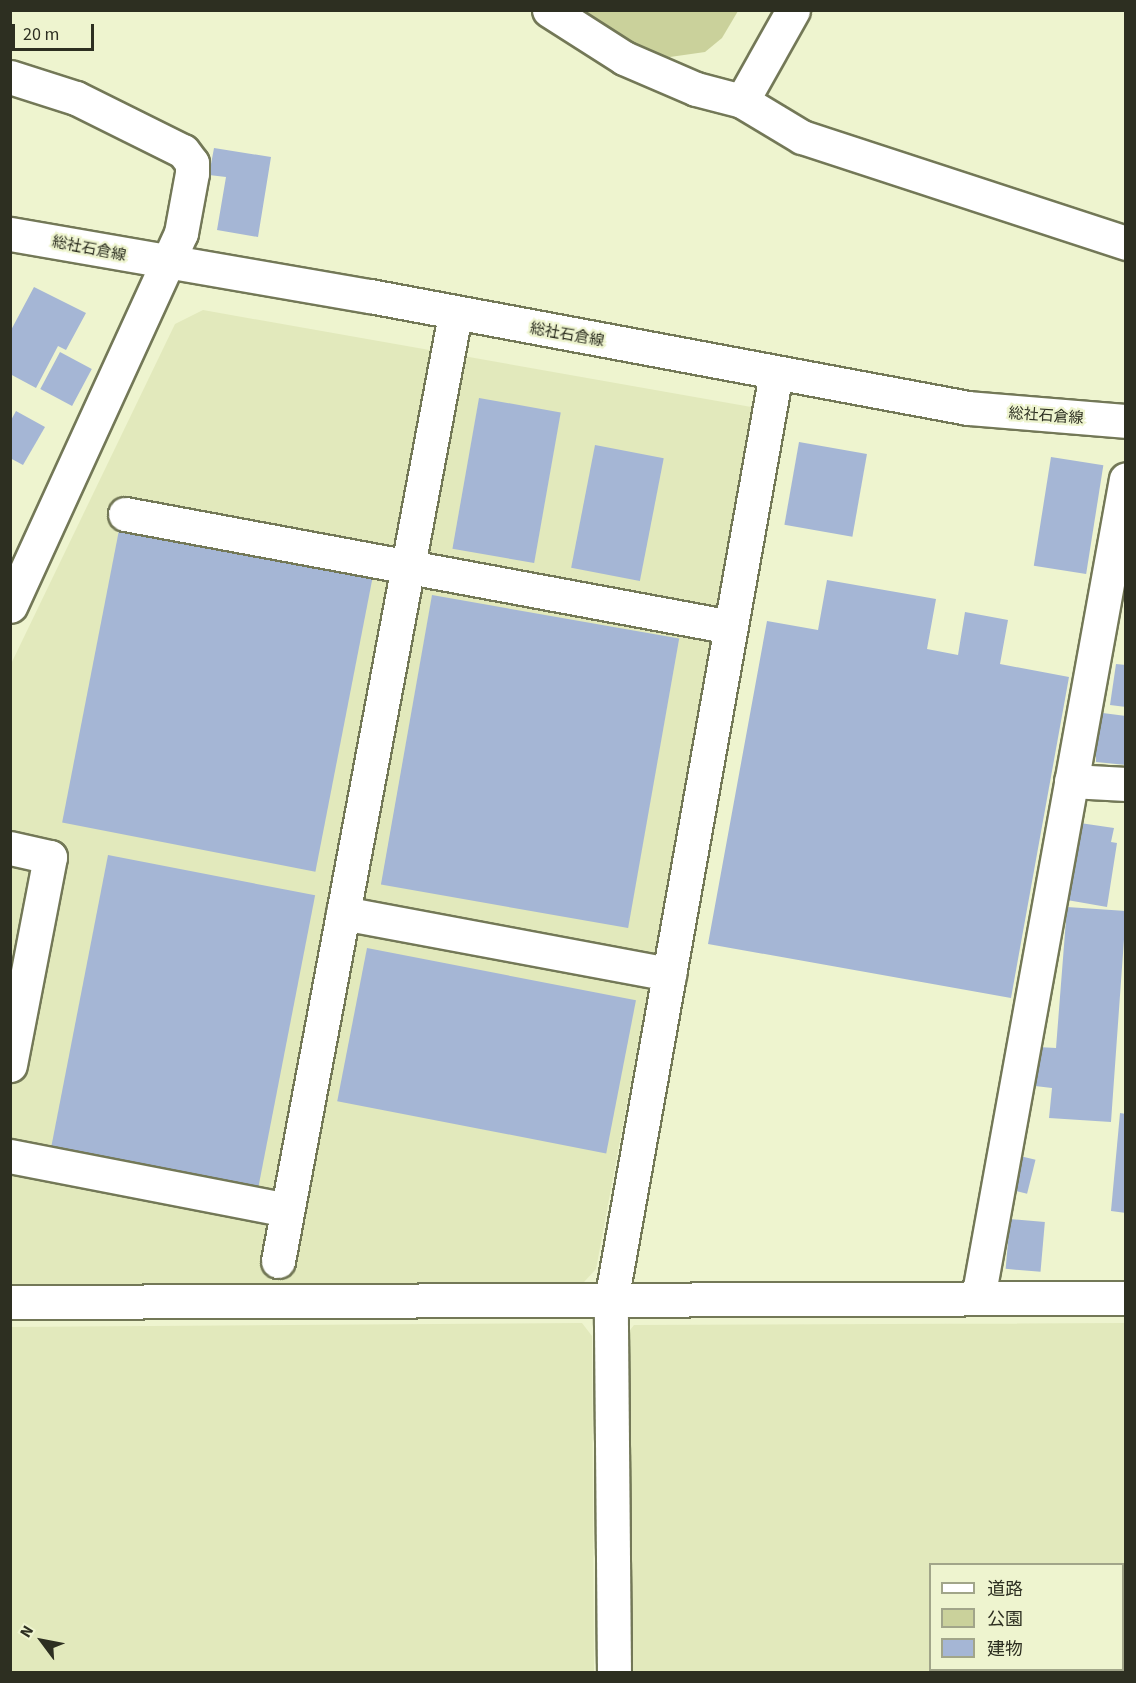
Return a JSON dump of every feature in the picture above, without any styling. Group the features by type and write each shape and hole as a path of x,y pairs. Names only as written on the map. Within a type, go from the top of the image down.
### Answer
{"street":[{"path":"549,10 624,58 696,89 742,101 802,137 1125,243"},
{"path":"742,101 793,10"},
{"path":"10,77 84,102 189,157 192,173 181,233 10,606"},
{"name":"総社石倉線","path":"10,234 370,296 455,314 985,411 1125,421"},
{"path":"278,1262 455,314"},
{"path":"614,1672 612,1301 776,373"},
{"path":"978,1298 1125,479"},
{"path":"125,514 407,569 731,627"},
{"path":"1071,781 1125,784"},
{"path":"10,848 50,857 10,1065"},
{"path":"343,913 669,974"},
{"path":"10,1156 287,1210"},
{"path":"10,1302 1125,1298"}],"shaded area":[{"path":"203,310 757,408 596,1269 584,1282 11,1286 10,666 175,324"},
{"path":"582,1323 592,1336 594,1672 11,1672 11,1327"},
{"path":"1125,1323 1125,1672 623,1672 623,1339 634,1325"}],"green space":[{"path":"574,11 738,11 722,38 705,52 670,57 649,53"}],"building":[{"path":"214,148 271,157 258,237 217,230 226,177 209,175"},
{"path":"34,287 86,313 66,350 58,346 36,388 10,374 10,332"},
{"path":"60,352 92,369 72,406 40,389"},
{"path":"479,398 561,412 534,563 452,549"},
{"path":"16,411 45,427 23,465 10,458 10,422"},
{"path":"799,442 867,454 852,537 784,525"},
{"path":"595,445 664,458 640,581 571,568"},
{"path":"1051,457 1103,465 1086,574 1034,566"},
{"path":"119,530 372,579 315,872 62,823"},
{"path":"827,580 936,599 927,649 958,655 965,612 1008,620 1000,664 1069,677 1011,998 708,944 767,621 818,630"},
{"path":"432,595 679,639 628,928 381,885"},
{"path":"1116,664 1126,665 1126,707 1110,705"},
{"path":"1095,712 1126,716 1126,765 1096,762 1096,755 1090,754"},
{"path":"1080,823 1114,828 1111,842 1117,843 1107,907 1067,900"},
{"path":"108,855 315,895 258,1189 51,1149"},
{"path":"1067,907 1126,911 1111,1122 1049,1118 1052,1088 1035,1086 1038,1047 1056,1048"},
{"path":"367,948 636,1000 606,1153 337,1101"},
{"path":"1120,1113 1126,1114 1126,1213 1111,1211"},
{"path":"1020,1156 1036,1160 1027,1194 1012,1190"},
{"path":"1010,1219 1045,1222 1041,1272 1006,1269"}]}
